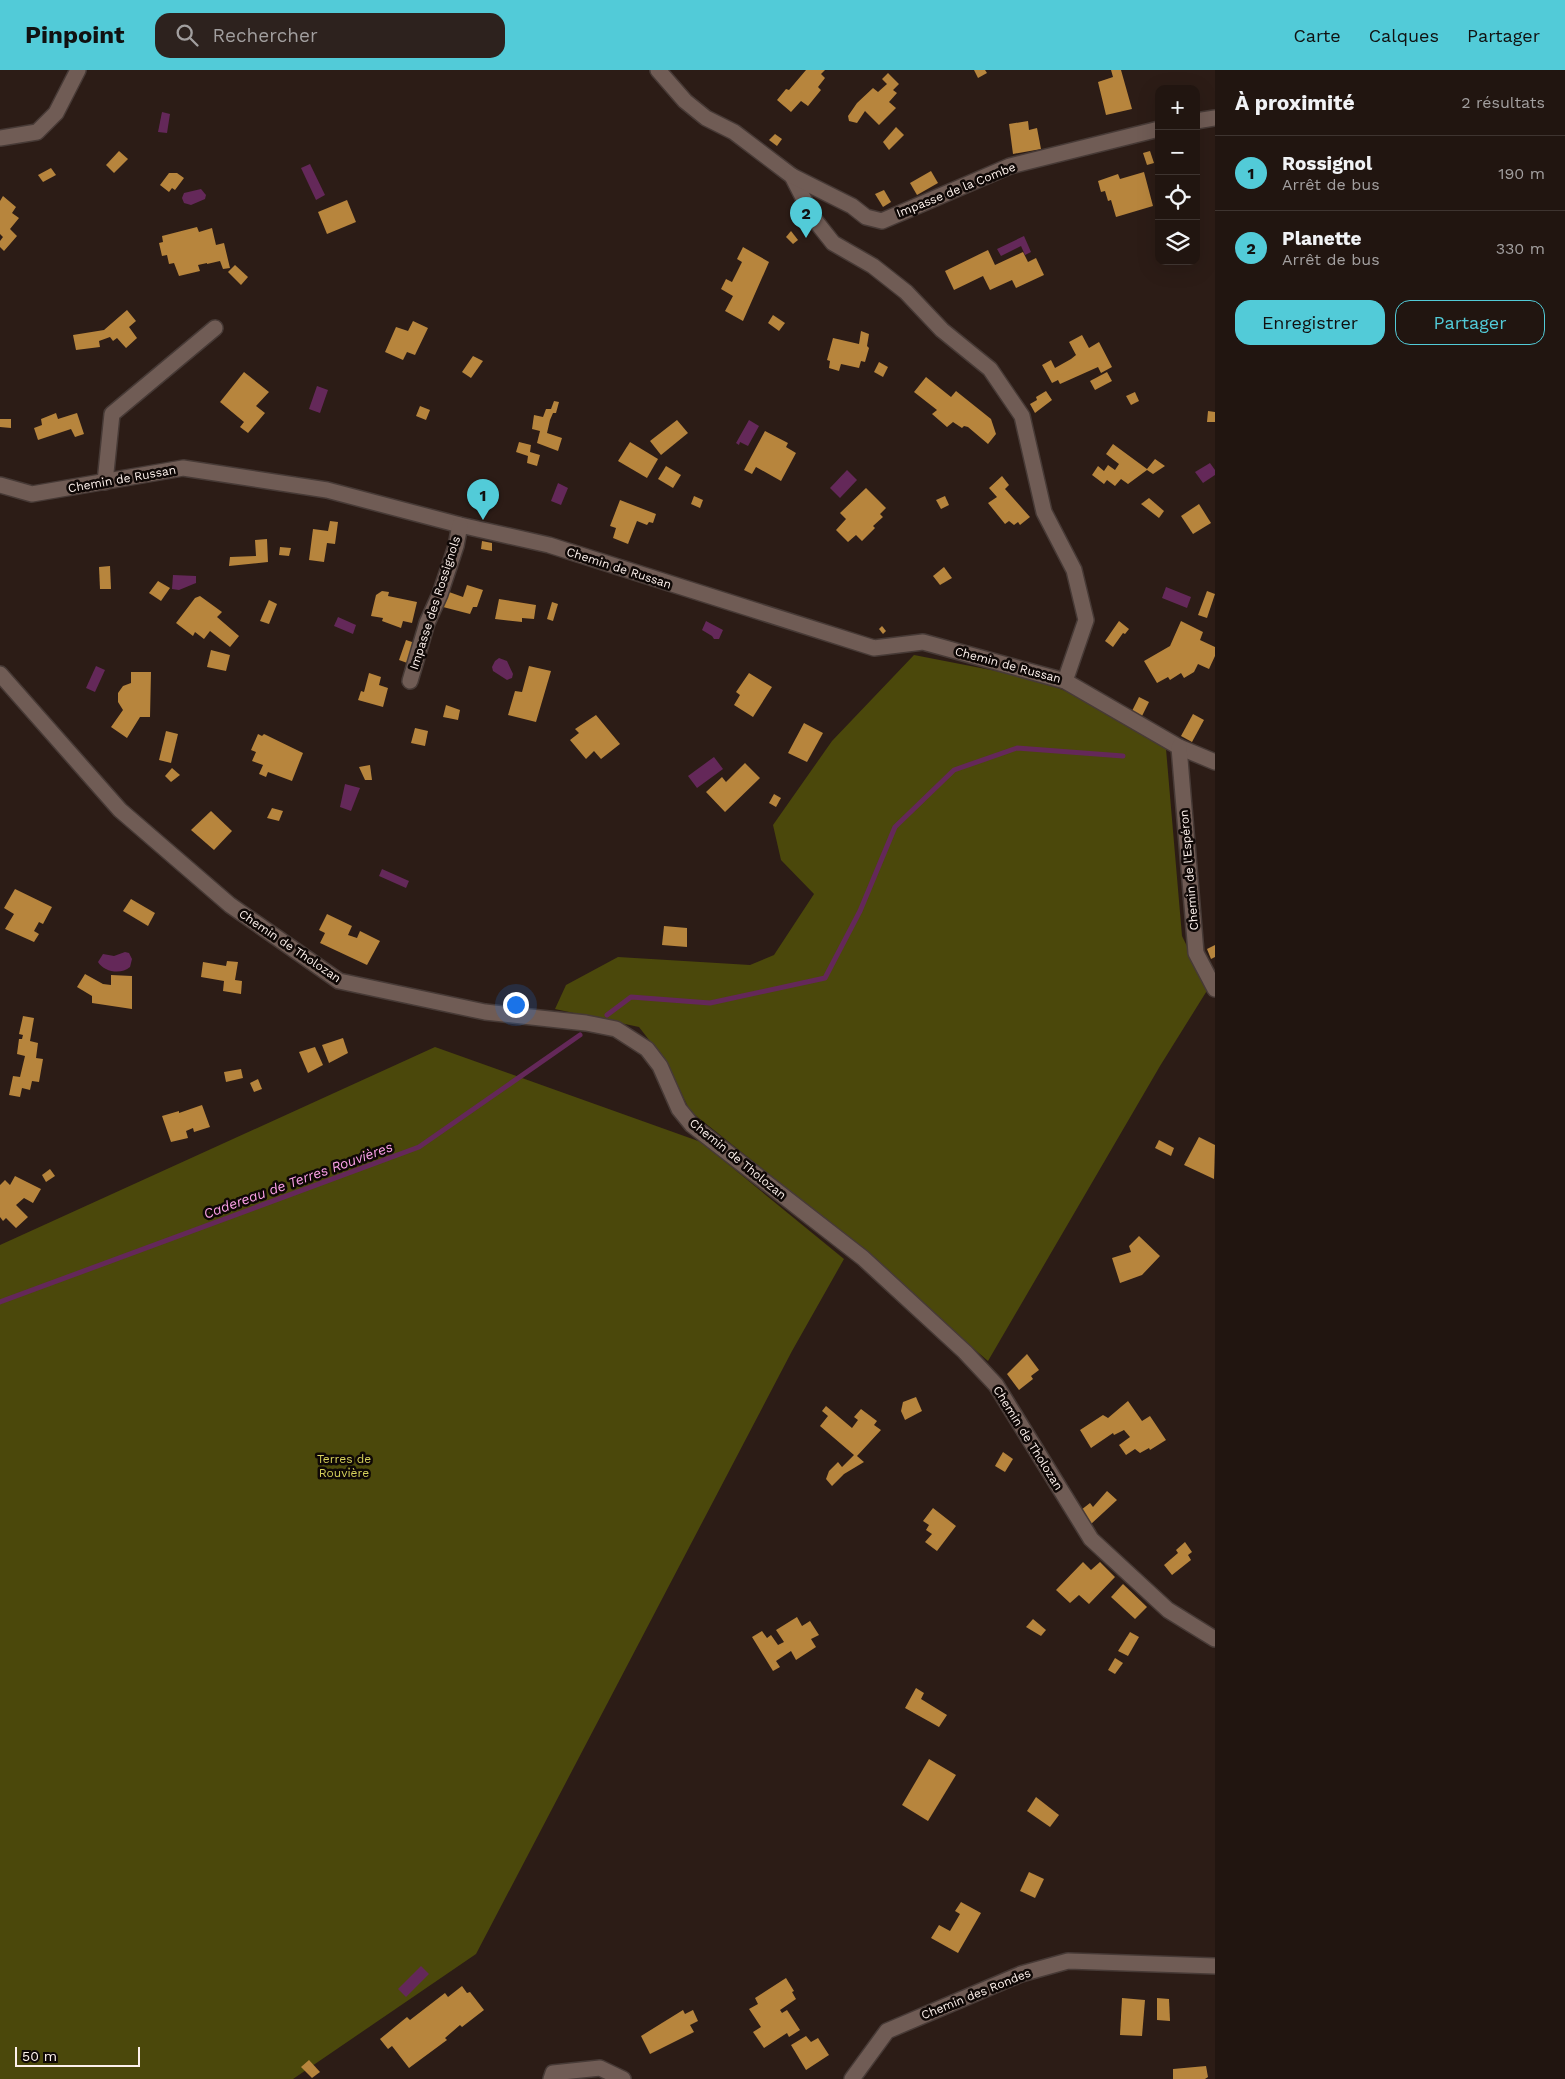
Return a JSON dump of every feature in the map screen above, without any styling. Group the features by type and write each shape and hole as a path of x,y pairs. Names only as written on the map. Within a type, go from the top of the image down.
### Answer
{"street":[{"path":"0,138 37,132 56,113 78,70"},
{"name":"Impasse de la Combe","path":"658,70 685,101 706,118 734,132 792,176 852,206 866,217 882,221 1010,166 1155,130"},
{"path":"1200,121 1215,118"},
{"path":"792,176 814,219 833,243 873,266 906,292 942,330 990,369 1022,416 1044,512 1074,570 1086,620 1065,681"},
{"path":"105,482 112,414 215,328"},
{"name":"Chemin de Russan","path":"0,485 32,494 183,468 327,490 460,525 549,545 874,648 922,642 1065,681 1179,747 1215,762"},
{"name":"Impasse des Rossignols","path":"410,681 426,623 440,594 456,546 460,525"},
{"name":"Chemin de Tholozan","path":"0,674 120,810 230,906 339,981 484,1012 586,1023 616,1029 647,1049 660,1066 680,1109 692,1125 863,1258 965,1352 990,1379 1041,1455 1091,1539 1168,1610 1215,1639"},
{"name":"Chemin de l'Espéron","path":"1179,747 1196,954 1215,989"},
{"name":"Chemin des Rondes","path":"852,2079 888,2031 1021,1974 1068,1961 1215,1966"},
{"path":"551,2079 553,2073 600,2068 623,2079"}],"green space":[{"path":"914,655 1032,678 1068,692 1166,749 1182,936 1208,989 1160,1066 988,1361 784,1186 690,1111 667,1063 639,1027 555,1009 566,985 618,957 750,965 774,955 814,894 781,860 773,825 832,741"},
{"name":"Terres de Rouvière","path":"435,1047 701,1142 844,1259 792,1351 476,1954 293,2079 0,2079 0,1245"}],"shaded area":[{"path":"162,112 170,114 167,133 158,132"},
{"path":"310,164 325,195 316,200 301,168"},
{"path":"201,189 206,195 205,199 191,205 184,203 182,198 184,193"},
{"path":"1024,236 1031,252 1025,255 1021,246 1001,256 997,249"},
{"path":"317,386 328,390 320,413 309,409"},
{"path":"749,420 759,426 748,446 740,442 739,445 736,443"},
{"path":"1210,463 1215,470 1215,475 1203,483 1195,472"},
{"path":"847,470 857,480 840,498 830,488"},
{"path":"558,483 568,488 561,505 551,501"},
{"path":"173,575 196,576 196,583 179,590 172,589"},
{"path":"1166,587 1191,597 1187,608 1162,598"},
{"path":"338,617 356,625 353,634 334,626"},
{"path":"706,621 723,630 719,639 714,639 702,630"},
{"path":"499,658 507,661 513,674 512,678 507,680 493,671 492,667"},
{"path":"96,666 105,670 95,692 86,688"},
{"path":"714,757 723,769 697,788 688,776"},
{"path":"345,784 360,788 351,811 340,807"},
{"path":"382,869 409,881 406,888 379,876"},
{"path":"125,952 129,953 132,959 130,967 122,971 108,970 98,962 103,954 114,956"},
{"path":"421,1966 429,1974 406,1997 398,1989"}],"building":[{"path":"806,70 825,70 821,74 825,78 818,87 821,90 808,106 801,101 791,112 777,100 786,89 789,90"},
{"path":"974,70 985,70 987,73 978,78"},
{"path":"1111,70 1121,70 1132,109 1106,115 1098,82 1113,77"},
{"path":"888,73 899,84 893,90 897,93 889,102 896,108 879,125 865,111 857,123 849,121 848,116 857,103 873,88 878,92 887,84 882,79"},
{"path":"1028,121 1029,130 1037,128 1041,149 1013,154 1009,124"},
{"path":"896,127 904,135 889,150 883,142"},
{"path":"775,134 782,139 777,146 769,140"},
{"path":"119,151 128,159 114,173 106,165"},
{"path":"1150,151 1154,163 1147,165 1143,153"},
{"path":"51,168 56,175 43,182 38,175"},
{"path":"931,171 938,183 917,195 910,183"},
{"path":"1144,172 1153,206 1116,217 1111,200 1108,201 1105,191 1101,192 1098,181 1118,174 1120,179"},
{"path":"169,173 177,173 184,178 175,190 172,188 169,192 160,185"},
{"path":"884,190 891,202 883,207 875,194"},
{"path":"3,196 16,207 12,213 19,218 10,229 17,236 4,251 0,247 0,241 3,237 0,234 0,201"},
{"path":"347,200 356,222 327,234 318,212"},
{"path":"197,227 199,232 212,228 216,245 224,243 230,268 223,269 220,261 207,263 198,265 200,271 179,276 174,263 169,264 167,255 162,256 159,243 163,242 162,236"},
{"path":"791,231 798,240 793,244 786,237"},
{"path":"743,247 769,262 743,321 725,311 733,296 721,289 726,279 732,282 742,262 737,259"},
{"path":"988,250 995,265 1023,252 1028,262 1036,258 1044,275 1016,288 1012,280 990,290 983,276 954,290 945,271"},
{"path":"235,265 248,277 241,285 228,272"},
{"path":"127,310 136,321 129,327 137,338 126,348 117,338 113,341 110,337 99,341 100,347 76,350 73,335 104,330"},
{"path":"773,315 785,323 779,331 768,323"},
{"path":"413,321 428,328 415,355 407,352 403,360 385,352 396,327 408,331"},
{"path":"861,331 869,334 867,346 869,348 865,362 861,361 859,368 841,364 839,371 829,368 830,361 827,360 833,338 859,344"},
{"path":"1082,335 1089,348 1099,342 1112,367 1101,373 1098,367 1060,384 1058,380 1052,383 1042,365 1051,360 1055,368 1071,359 1076,355 1069,342"},
{"path":"473,356 483,361 471,378 462,372"},
{"path":"879,362 888,367 883,377 874,372"},
{"path":"244,372 269,392 256,406 265,413 248,433 240,427 244,422 220,402"},
{"path":"1107,372 1112,381 1095,390 1090,381"},
{"path":"926,377 951,397 956,391 991,419 996,434 988,444 968,427 964,426 962,428 953,422 947,427 932,414 937,410 914,392"},
{"path":"1046,391 1052,400 1035,413 1030,404 1037,400 1036,397"},
{"path":"1135,392 1139,401 1131,405 1126,396"},
{"path":"554,401 559,402 556,413 553,413 550,420 547,433 562,438 558,451 537,443 540,431 532,429 534,415 543,417 546,409 551,409"},
{"path":"420,406 430,410 426,420 416,416"},
{"path":"1208,411 1215,412 1215,422 1207,422"},
{"path":"56,413 58,419 77,413 84,434 75,437 71,429 38,440 34,428 42,425 41,419"},
{"path":"0,419 11,419 11,428 0,427"},
{"path":"677,420 688,433 661,455 650,441"},
{"path":"765,431 788,443 786,447 796,453 781,481 756,467 752,474 744,470"},
{"path":"519,442 531,445 530,452 540,455 537,466 527,463 528,456 516,452"},
{"path":"630,442 658,459 647,478 618,461"},
{"path":"1113,444 1147,469 1155,459 1165,466 1153,474 1147,470 1128,484 1121,479 1115,486 1107,480 1104,484 1092,475 1098,466 1104,471 1108,465 1115,470 1119,464 1106,454"},
{"path":"666,466 681,475 673,488 658,479"},
{"path":"1002,476 1009,485 1005,489 1030,517 1020,525 1018,522 1014,525 1009,521 1005,524 988,503 997,497 989,488"},
{"path":"866,488 886,508 880,514 883,517 873,526 875,528 862,541 856,535 848,542 836,530 846,519 840,513"},
{"path":"694,496 703,500 700,508 691,504"},
{"path":"945,496 949,505 941,509 936,500"},
{"path":"1149,498 1164,511 1159,518 1141,504"},
{"path":"620,500 656,514 653,523 649,522 647,525 637,521 628,544 613,538 616,528 610,526"},
{"path":"1199,504 1211,523 1193,534 1181,516"},
{"path":"330,521 338,522 335,544 327,543 324,562 309,560 313,529 328,531"},
{"path":"267,539 268,562 229,566 230,557 256,556 255,540"},
{"path":"482,541 492,543 492,551 481,549"},
{"path":"280,547 291,548 289,556 279,555"},
{"path":"110,566 111,589 100,589 99,567"},
{"path":"944,567 952,578 940,585 933,576"},
{"path":"158,581 170,588 161,601 149,593"},
{"path":"467,585 483,590 477,607 473,607 470,614 443,607 449,592 463,597"},
{"path":"382,591 389,592 388,596 417,602 412,623 403,621 401,628 382,621 383,618 371,616 376,595"},
{"path":"1207,591 1215,594 1207,618 1198,615"},
{"path":"200,596 222,612 217,617 239,636 230,647 210,631 204,639 195,632 193,636 176,623 195,598"},
{"path":"499,599 536,605 534,619 522,618 522,622 495,619"},
{"path":"269,600 277,604 269,624 260,621"},
{"path":"552,602 558,604 553,621 547,619"},
{"path":"1119,621 1129,629 1125,634 1123,633 1113,647 1105,641"},
{"path":"1181,621 1203,632 1200,640 1215,647 1215,656 1209,669 1198,664 1194,672 1184,678 1181,673 1170,680 1168,677 1157,683 1144,661 1170,646"},
{"path":"882,626 886,631 883,634 879,629"},
{"path":"406,640 418,644 410,664 399,660"},
{"path":"211,650 230,655 226,671 207,667"},
{"path":"529,666 551,671 536,722 508,715 515,691 522,692"},
{"path":"131,672 151,672 150,717 140,717 127,738 111,727 123,710 118,702 118,693 123,686 131,683"},
{"path":"369,673 381,677 379,685 388,688 383,707 358,700 361,691 364,692"},
{"path":"749,673 772,687 753,717 734,705 740,695 736,692"},
{"path":"1139,697 1149,702 1142,716 1132,711"},
{"path":"446,705 460,710 458,720 443,717"},
{"path":"1193,714 1204,720 1192,742 1181,736"},
{"path":"596,715 620,744 601,759 594,751 586,759 570,740 579,733 575,729"},
{"path":"804,723 823,733 807,762 788,753"},
{"path":"415,728 428,731 425,746 411,743"},
{"path":"166,731 178,734 171,763 159,760"},
{"path":"258,734 262,736 264,734 303,753 292,781 268,772 266,777 259,774 263,765 252,761 256,752 251,750"},
{"path":"745,763 760,778 725,812 706,792 722,777 726,782"},
{"path":"370,765 372,780 365,780 359,767"},
{"path":"172,768 180,775 171,782 165,776"},
{"path":"774,794 781,798 776,807 769,803"},
{"path":"272,808 283,811 279,821 267,818"},
{"path":"211,811 232,831 214,850 191,830"},
{"path":"15,889 52,907 43,924 39,922 34,931 39,934 34,942 5,929 14,914 4,908"},
{"path":"131,899 155,913 148,926 123,911"},
{"path":"327,914 352,926 348,935 357,938 360,931 380,941 367,965 320,943 325,933 319,930"},
{"path":"664,926 687,928 687,947 662,945"},
{"path":"1215,945 1215,957 1211,959 1207,949"},
{"path":"227,961 238,962 235,980 242,981 241,994 223,991 224,981 201,977 203,962 226,966"},
{"path":"85,974 103,984 111,985 111,975 132,976 132,1009 92,1003 92,996 77,987"},
{"path":"23,1016 34,1018 30,1041 38,1043 36,1058 43,1059 39,1082 32,1081 30,1090 22,1088 20,1097 9,1095 13,1076 20,1077 25,1056 17,1054 19,1039 22,1039 23,1035 19,1034"},
{"path":"343,1038 348,1053 329,1063 322,1045"},
{"path":"315,1047 323,1065 308,1073 299,1052"},
{"path":"241,1069 243,1078 226,1082 224,1072"},
{"path":"258,1079 262,1089 254,1092 250,1083"},
{"path":"202,1105 210,1127 194,1132 193,1128 186,1131 188,1138 171,1142 162,1116 179,1111 179,1113"},
{"path":"1199,1137 1215,1145 1214,1179 1184,1165"},
{"path":"1159,1140 1174,1148 1171,1156 1155,1148"},
{"path":"50,1169 55,1176 46,1182 42,1175"},
{"path":"15,1176 41,1189 33,1203 24,1198 16,1205 28,1217 16,1228 6,1218 3,1221 0,1217 0,1185 5,1180 10,1185"},
{"path":"1139,1236 1160,1256 1142,1275 1120,1283 1112,1258 1131,1252 1129,1246"},
{"path":"1027,1354 1039,1370 1031,1376 1033,1379 1019,1390 1007,1374"},
{"path":"916,1397 922,1411 905,1420 901,1411 903,1402"},
{"path":"1128,1401 1142,1421 1150,1416 1166,1440 1150,1450 1149,1448 1140,1453 1135,1449 1126,1455 1119,1445 1130,1437 1124,1430 1114,1435 1113,1433 1091,1448 1080,1430 1103,1415 1108,1418"},
{"path":"826,1406 852,1428 858,1420 854,1417 861,1409 877,1421 874,1425 881,1430 857,1456 864,1462 844,1474 832,1486 826,1479 829,1471 838,1462 842,1467 854,1455 820,1426 828,1416 822,1411"},
{"path":"1003,1452 1013,1459 1005,1472 995,1466"},
{"path":"1107,1491 1117,1500 1091,1524 1081,1510 1090,1503 1093,1507"},
{"path":"933,1508 956,1526 937,1551 925,1542 932,1534 926,1530 929,1525 923,1521"},
{"path":"1185,1542 1192,1552 1188,1555 1191,1560 1172,1575 1164,1565 1178,1553 1176,1550"},
{"path":"1083,1562 1091,1570 1100,1562 1115,1577 1089,1604 1079,1595 1070,1603 1056,1590"},
{"path":"1123,1584 1147,1607 1135,1619 1111,1597"},
{"path":"797,1617 802,1626 810,1621 819,1635 811,1639 816,1647 796,1660 791,1651 776,1661 780,1667 773,1671 752,1637 762,1631 767,1638 771,1635 778,1645 784,1642 776,1630"},
{"path":"1033,1619 1046,1630 1041,1636 1026,1627"},
{"path":"1130,1632 1139,1637 1128,1656 1118,1651"},
{"path":"1115,1658 1123,1663 1115,1674 1108,1670"},
{"path":"916,1688 924,1693 921,1699 947,1715 939,1727 905,1708"},
{"path":"929,1759 956,1775 928,1821 902,1805"},
{"path":"1036,1797 1059,1815 1050,1827 1027,1811"},
{"path":"1029,1872 1044,1879 1035,1898 1020,1891"},
{"path":"961,1902 981,1913 958,1953 931,1938 939,1925 950,1931 960,1914 955,1911"},
{"path":"786,1978 794,1991 792,1992 796,1999 780,2010 782,2013 787,2010 800,2030 789,2037 787,2033 764,2048 753,2032 761,2027 749,2009 758,2004 755,1998"},
{"path":"462,1986 467,1993 470,1992 484,2010 462,2027 460,2025 445,2038 447,2040 409,2068 392,2046 388,2049 380,2039 407,2017 410,2020 445,1993 448,1997"},
{"path":"1122,1998 1145,2000 1142,2036 1120,2035"},
{"path":"1157,1998 1169,1999 1170,2021 1157,2020"},
{"path":"683,2010 685,2014 693,2010 698,2021 690,2025 694,2032 650,2054 641,2036"},
{"path":"806,2036 811,2042 818,2038 829,2055 806,2070 791,2045"},
{"path":"309,2060 320,2072 312,2078 301,2067"},
{"path":"1206,2066 1208,2077 1205,2079 1173,2079 1173,2069"}],"waterway":[{"name":"Cadereau de Terres Rouvières","path":"607,1015 631,997 710,1003 825,978 860,911 895,827 954,770 1017,748 1123,756"},
{"name":"Cadereau de Terres Rouvières","path":"0,1302 419,1147 580,1035"}],"place":[{"name":"Planette","path":"806,238"},
{"name":"Rossignol","path":"483,520"}]}
